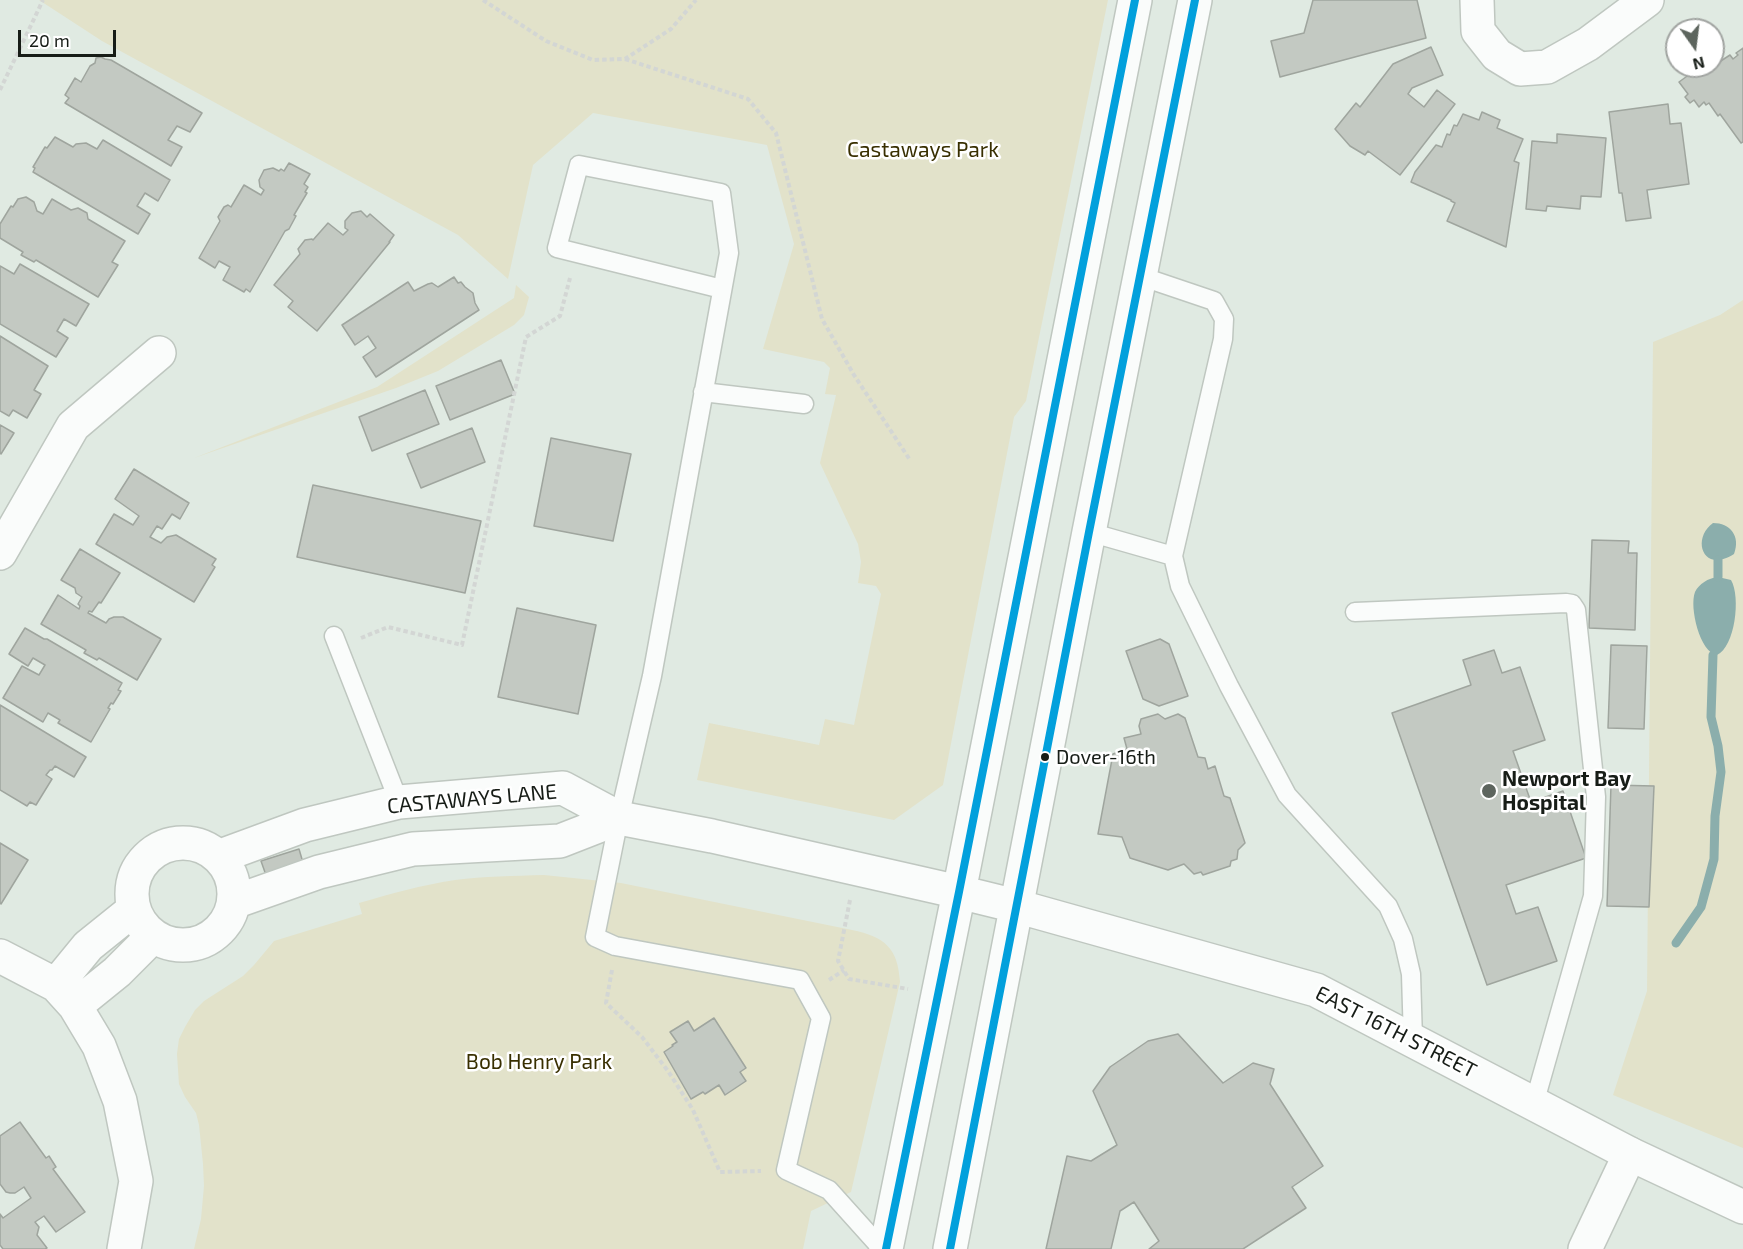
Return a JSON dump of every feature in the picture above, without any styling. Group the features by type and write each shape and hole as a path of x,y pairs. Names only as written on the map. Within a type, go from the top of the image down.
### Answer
{"street":[{"path":"884,1249 938,994 1136,0"},
{"path":"950,1249 1195,0"},
{"path":"1477,0 1478,31 1497,55 1520,69 1547,67 1588,44 1647,0"},
{"path":"0,554 73,426 159,354"},
{"name":"CASTAWAYS LANE","path":"218,857 305,825 399,802 563,788 619,818 712,836 958,892"},
{"path":"399,802 408,850"},
{"path":"234,902 319,872 408,850 560,841 619,818"},
{"path":"188,844 204,848 218,857 231,878 234,902 228,918 217,932 203,941 186,945 169,943 153,936 141,924 134,909 132,892 135,876 143,862 156,851 171,845 188,844"},
{"name":"EAST 16TH STREET","path":"958,892 1016,906 1316,990 1630,1154 1743,1207"},
{"path":"66,995 88,946 134,909"},
{"path":"66,995 117,972 153,936"},
{"path":"0,956 66,995 99,1046 120,1101 136,1181 124,1249"},
{"path":"1585,1249 1630,1154"}],"lane":[{"path":"722,290 557,248 579,165 721,193 729,253 652,676 594,937 615,946 800,980 821,1018 786,1170 829,1190 884,1249"},
{"path":"1140,276 1214,301 1224,319 1223,339 1173,556 1179,586 1287,795 1388,906 1403,939 1412,974 1413,1040"},
{"path":"703,392 804,404"},
{"path":"1089,532 1173,556"},
{"path":"1355,612 1566,603 1572,604 1576,610 1596,797 1593,896 1534,1104"},
{"path":"336,641 399,802"}],"path":[{"path":"0,90 43,0"},
{"path":"483,0 546,41 593,60 625,59 748,99 776,133 822,319 854,375 910,460"},
{"path":"625,59 671,29 696,0"},
{"path":"336,641 388,627 462,645 526,337 560,316 576,253"},
{"path":"856,869 838,961 849,979 938,994"},
{"path":"615,946 606,1004 642,1037 668,1071 693,1110 720,1172 786,1170"}],"green space":[{"name":"Castaways Park","path":"39,0 1108,0 1026,401 1014,417 943,785 894,820 697,780 709,723 819,745 825,719 854,725 881,594 876,586 858,583 861,562 858,544 820,463 836,395 825,394 830,368 824,362 763,349 794,244 767,145 593,113 533,165 508,279 458,235 102,41"},
{"path":"516,285 529,297 524,315 514,325 438,371 396,388 194,458 377,387 514,298"},
{"path":"1743,300 1743,1148 1613,1095 1647,991 1653,342 1720,315"},
{"name":"Bob Henry Park","path":"544,875 621,883 852,930 873,936 893,952 900,982 851,1192 811,1211 803,1249 194,1249 201,1219 203,1164 199,1125 196,1113 179,1084 177,1054 179,1039 195,1010 204,1001 243,976 274,941 362,914 359,903 418,887 455,880"}],"water":[{"path":"1713,523 1724,525 1735,536 1734,554 1715,560 1704,552 1703,537"},
{"path":"1718,577 1731,580 1736,598 1736,609 1728,642 1717,655 1711,652 1701,638 1695,618 1694,599 1695,592 1701,584"}],"building":[{"path":"1313,0 1417,0 1426,38 1280,77 1271,41 1304,33"},
{"path":"1431,47 1443,75 1412,88 1408,94 1424,107 1437,90 1455,104 1400,175 1368,151 1365,155 1350,146 1335,129 1356,103 1360,107 1393,64"},
{"path":"1743,48 1743,142 1741,143 1709,103 1706,105 1704,102 1699,107 1694,100 1690,103 1685,97 1688,94 1679,82 1684,78 1725,78 1725,58 1730,55 1733,59 1738,55 1736,53"},
{"path":"96,58 111,60 202,113 190,132 177,126 168,140 182,147 171,166 65,103 69,98 65,95 75,78 81,82 90,66 95,63"},
{"path":"1668,104 1670,124 1681,123 1689,184 1647,190 1651,218 1626,221 1622,193 1619,193 1609,112"},
{"path":"1482,112 1500,120 1497,128 1523,139 1514,161 1519,163 1506,247 1447,221 1455,203 1411,182 1415,172 1436,145 1442,147 1447,134 1450,135 1454,125 1457,126 1463,114 1479,120"},
{"path":"1557,134 1606,138 1601,197 1581,196 1580,209 1547,206 1546,211 1526,209 1532,141 1557,143"},
{"path":"55,137 73,147 76,144 86,143 97,149 103,140 170,180 158,201 145,193 137,206 150,214 138,234 33,172 35,168 33,167 45,147 47,148"},
{"path":"289,163 310,174 304,184 308,187 305,192 307,193 289,229 285,231 250,292 246,289 244,292 223,280 230,267 219,261 215,268 199,258 220,221 218,217 224,207 228,205 231,207 244,185 261,195 264,190 260,187 259,180 264,170 273,168 284,171"},
{"path":"26,197 34,202 37,211 43,214 52,199 71,210 78,208 87,213 88,219 125,241 112,262 118,265 98,297 36,260 34,262 21,255 23,252 0,238 0,224 11,206 13,207 18,199"},
{"path":"361,211 367,217 370,214 394,235 317,331 288,307 293,301 274,285 300,254 298,249 305,240 313,240 328,223 343,235 348,230 345,228 345,221 352,213"},
{"path":"20,264 89,304 76,326 64,319 57,331 68,338 56,357 0,324 0,266 14,274"},
{"path":"454,277 458,283 461,282 473,293 479,310 376,377 363,357 376,348 368,336 355,345 342,325 408,282 414,291 432,283 438,287"},
{"path":"0,336 48,366 34,390 41,394 27,418 13,410 9,416 0,411"},
{"path":"501,360 515,394 450,420 436,386"},
{"path":"425,390 439,424 372,451 359,417"},
{"path":"0,425 14,433 1,454 0,453"},
{"path":"472,428 485,462 421,488 407,454"},
{"path":"551,438 631,454 613,541 534,526"},
{"path":"134,469 189,503 180,519 172,514 162,529 157,526 150,537 161,543 167,537 176,535 216,559 212,565 215,567 194,602 96,544 114,514 133,525 139,516 115,499"},
{"path":"313,485 481,521 465,593 297,557"},
{"path":"1592,540 1629,541 1628,553 1637,553 1635,630 1589,628"},
{"path":"80,549 120,573 101,603 99,602 92,612 88,613 106,623 114,617 123,617 161,639 137,680 99,658 97,660 84,653 86,650 41,624 58,595 79,609 78,604 82,597 76,593 75,588 61,580"},
{"path":"517,608 596,625 578,714 498,697"},
{"path":"25,628 122,683 118,690 121,691 108,708 110,709 91,742 58,723 60,720 48,713 43,722 3,698 22,666 39,675 45,665 33,658 28,666 9,654"},
{"path":"1160,639 1169,644 1188,696 1159,706 1143,699 1126,651"},
{"path":"1611,645 1647,646 1644,729 1608,728"},
{"path":"1494,650 1502,673 1520,667 1545,740 1513,751 1531,802 1563,791 1586,858 1506,885 1516,914 1538,907 1557,961 1487,985 1392,713 1471,685 1463,660"},
{"path":"0,705 86,757 74,777 55,766 50,770 46,775 52,779 36,805 30,802 27,806 0,790"},
{"path":"1158,714 1165,719 1178,714 1185,718 1198,757 1205,758 1208,769 1215,766 1224,796 1230,798 1245,843 1238,850 1237,859 1231,861 1230,866 1203,875 1201,872 1194,874 1184,864 1168,870 1130,858 1122,837 1098,834 1113,754 1127,749 1124,738 1141,734 1139,726 1141,719"},
{"path":"1611,785 1654,786 1649,907 1607,906"},
{"path":"0,843 28,860 1,904 0,903"},
{"path":"299,849 304,866 267,878 261,861"},
{"path":"714,1018 746,1068 740,1072 746,1081 725,1095 719,1085 691,1099 664,1052 677,1042 670,1032 688,1021 694,1031"},
{"path":"1178,1034 1223,1083 1253,1063 1274,1069 1270,1084 1323,1166 1292,1187 1306,1208 1243,1249 1149,1249 1159,1241 1134,1202 1120,1211 1111,1249 1046,1249 1067,1156 1091,1161 1117,1145 1093,1091 1110,1067 1148,1041"},
{"path":"20,1122 46,1158 49,1156 56,1167 53,1169 85,1212 56,1232 44,1216 35,1222 39,1227 37,1235 47,1248 45,1249 3,1249 0,1245 0,1214 3,1218 31,1198 24,1187 15,1193 10,1193 6,1192 0,1184 0,1136"}],"waterway":[{"path":"1718,560 1718,577"},
{"path":"1676,943 1701,907 1714,859 1715,816 1721,772 1711,717 1713,655"}],"transit line":[{"path":"886,1249 1135,0"},
{"path":"950,1249 1195,0"}],"place":[{"name":"Dover-16th","path":"1045,757"},
{"name":"Newport Bay Hospital","path":"1489,791"}]}
